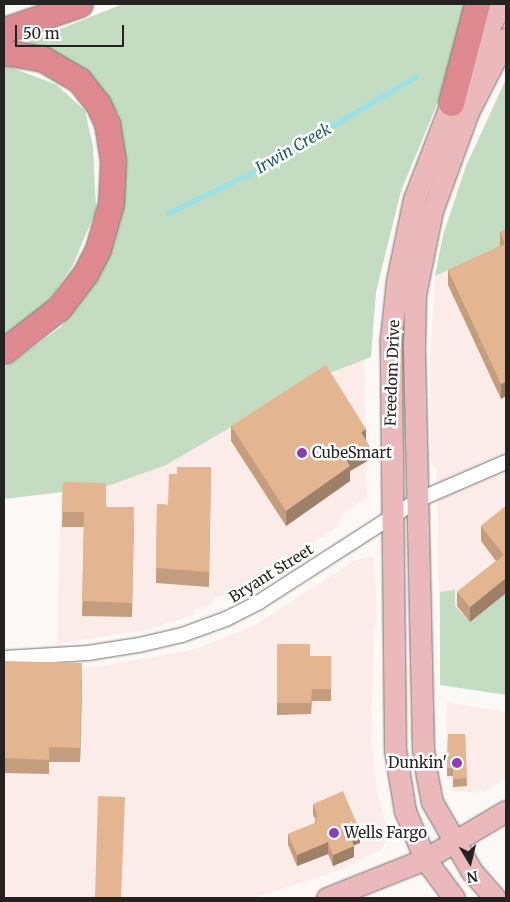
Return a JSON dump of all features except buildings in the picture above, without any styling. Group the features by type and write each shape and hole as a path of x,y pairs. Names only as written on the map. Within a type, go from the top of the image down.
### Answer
{"highway":[{"path":"4,30 80,4"},
{"path":"451,103 477,4"},
{"path":"4,52 43,59 62,68 82,84 98,104 107,123 113,161 111,203 98,249 85,274 59,308 4,350"}],"main road":[{"name":"Freedom Drive","path":"454,898 425,859 405,811 395,750 394,515 389,396 397,282 414,199 451,103 501,4"},
{"name":"Freedom Drive","path":"495,898 472,872 432,802 423,748 414,347 415,295 432,211 468,112 506,38"},
{"path":"327,898 425,859 506,811"}],"street":[{"name":"Bryant Street","path":"4,658 88,653 182,635 209,626 259,602 418,500 506,462"}],"shaded area":[{"path":"506,243 506,600 440,641 437,470 431,461 430,362 435,276"},
{"path":"364,359 367,498 344,512 337,527 245,588 239,587 214,599 211,604 193,610 194,615 145,630 57,644 61,494 83,490 309,381"},
{"path":"368,557 374,558 377,617 374,632 371,732 376,786 388,834 382,849 346,868 254,898 4,898 4,672 66,672 192,650 254,626 354,561"},
{"path":"447,702 506,712 506,778 485,792 451,791 451,779 446,779"}],"green space":[{"path":"123,4 467,4 450,73 401,191 376,292 371,357 309,381 166,465 105,487 4,499 4,368 61,327 106,263 122,210 126,162 119,114 92,80 20,45"},
{"path":"5,65 57,85 85,111 93,146 96,210 73,265 48,302 4,337"},
{"path":"506,79 506,243 435,276 443,235 466,166"},
{"path":"455,590 455,606 470,622 506,593 506,695 440,685 440,592"}],"waterway":[{"name":"Irwin Creek","path":"168,213 255,171 415,77"}],"place":[{"name":"CubeSmart","path":"302,453"},
{"name":"Dunkin'","path":"457,763"},
{"name":"Wells Fargo","path":"334,833"}]}
